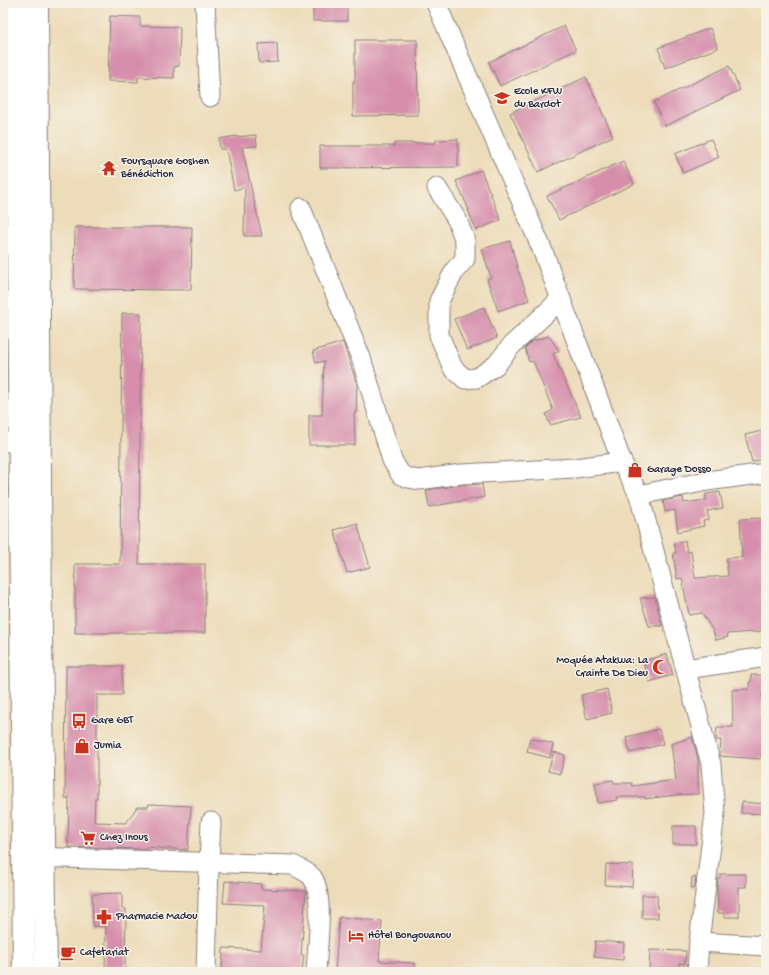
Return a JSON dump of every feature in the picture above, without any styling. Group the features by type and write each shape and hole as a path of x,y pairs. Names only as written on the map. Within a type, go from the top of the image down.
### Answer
{"main road":[{"path":"16,3 21,442 24,972"},
{"path":"36,3 21,442 41,670 46,972"}],"street":[{"path":"205,3 210,96"},
{"path":"436,3 542,249 622,462 639,495 686,669 711,764 715,813 699,942 697,972"},
{"path":"437,188 457,220 465,241 465,259 455,270 439,301 439,335 453,368 465,379 477,378 496,365 512,345 561,299"},
{"path":"301,208 362,358 392,460 401,475 419,480 462,474 575,468 622,462"},
{"path":"639,495 708,481 766,473"},
{"path":"686,669 766,657"},
{"path":"206,972 211,822"},
{"path":"23,857 293,865 311,875 316,886 319,902 316,972"},
{"path":"699,942 766,946"}],"building":[{"path":"313,3 347,3 347,21 313,21"},
{"path":"110,16 140,17 140,26 180,27 179,66 174,67 174,78 138,77 138,82 108,81"},
{"path":"564,26 576,50 500,86 489,62"},
{"path":"710,28 718,48 665,68 658,48"},
{"path":"355,40 417,40 418,115 353,116"},
{"path":"277,43 278,62 259,63 258,44"},
{"path":"729,66 740,90 665,126 654,102"},
{"path":"586,77 613,136 538,172 510,113"},
{"path":"256,135 257,146 242,147 262,236 244,236 245,187 234,190 226,149 220,149 219,139"},
{"path":"458,139 458,167 320,168 320,146 394,146 394,143 436,143 436,140"},
{"path":"711,139 719,157 683,173 675,154"},
{"path":"623,161 634,184 559,220 547,196"},
{"path":"481,170 501,220 476,230 456,181"},
{"path":"75,227 192,227 191,290 74,289"},
{"path":"510,241 518,270 529,300 498,311 487,279 491,278 482,249"},
{"path":"484,307 497,338 467,350 454,319"},
{"path":"122,313 141,313 139,564 205,564 205,633 75,633 75,564 120,564"},
{"path":"549,336 559,351 553,354 581,417 550,425 546,414 553,410 533,361 529,362 525,348 532,341"},
{"path":"343,342 357,384 356,413 354,413 355,445 309,445 309,415 322,415 324,361 316,363 313,351"},
{"path":"766,430 766,458 752,462 745,435"},
{"path":"482,484 484,497 429,507 426,490"},
{"path":"720,492 723,508 707,511 709,520 703,521 704,526 678,532 675,510 665,512 663,501 683,497 684,503 706,500 706,494"},
{"path":"765,518 766,631 727,634 728,637 716,640 713,631 702,613 689,615 682,578 677,579 673,553 676,553 674,543 685,541 687,552 691,551 695,578 728,576 726,558 742,557 740,519"},
{"path":"357,523 370,567 347,573 334,530"},
{"path":"655,597 662,626 649,626 640,598"},
{"path":"667,654 673,675 649,682 643,661"},
{"path":"66,666 122,666 122,695 97,695 97,798 95,798 94,822 126,823 137,807 148,807 149,804 191,806 188,850 145,847 145,849 68,847 69,798 65,798"},
{"path":"751,675 766,675 766,694 762,694 762,717 766,717 766,755 760,756 760,759 720,756 721,740 716,740 717,727 733,727 732,690 749,689"},
{"path":"607,689 612,713 587,719 581,695"},
{"path":"659,729 663,744 630,753 626,737"},
{"path":"692,737 698,758 698,794 645,799 645,797 616,797 617,800 598,803 595,783 613,780 614,783 632,783 632,786 676,780 671,744"},
{"path":"530,738 553,744 550,758 527,752"},
{"path":"554,752 565,755 560,774 548,771"},
{"path":"742,802 766,804 766,814 741,813"},
{"path":"673,826 696,826 696,844 673,844"},
{"path":"606,864 633,865 632,887 605,885"},
{"path":"720,874 746,874 746,887 739,887 739,917 724,917 724,913 718,913 717,889"},
{"path":"692,877 696,877 695,888 691,888"},
{"path":"225,881 261,884 261,889 306,891 301,955 304,955 302,972 222,972 223,948 261,950 265,905 223,903"},
{"path":"122,893 122,909 126,909 125,972 105,972 106,926 93,926 92,894"},
{"path":"642,895 657,895 658,918 642,918"},
{"path":"339,917 382,921 379,961 415,963 415,972 335,972"},
{"path":"595,941 624,943 623,960 594,957"},
{"path":"650,950 686,951 685,964 679,963 679,972 649,972"}],"place":[{"name":"Ecole KFW du Bardot","path":"502,98"},
{"name":"Foursquare Goshen Bénédiction","path":"109,168"},
{"name":"Garage Dosso","path":"635,470"},
{"name":"Moquée Atakwa: La Crainte De Dieu","path":"660,667"},
{"name":"Gare GBT","path":"79,721"},
{"name":"Jumia","path":"82,746"},
{"name":"Chez Inous","path":"88,838"},
{"name":"Pharmacie Madou","path":"104,917"},
{"name":"Hôtel Bongouanou","path":"356,936"},
{"name":"Cafetariat","path":"68,953"}]}
